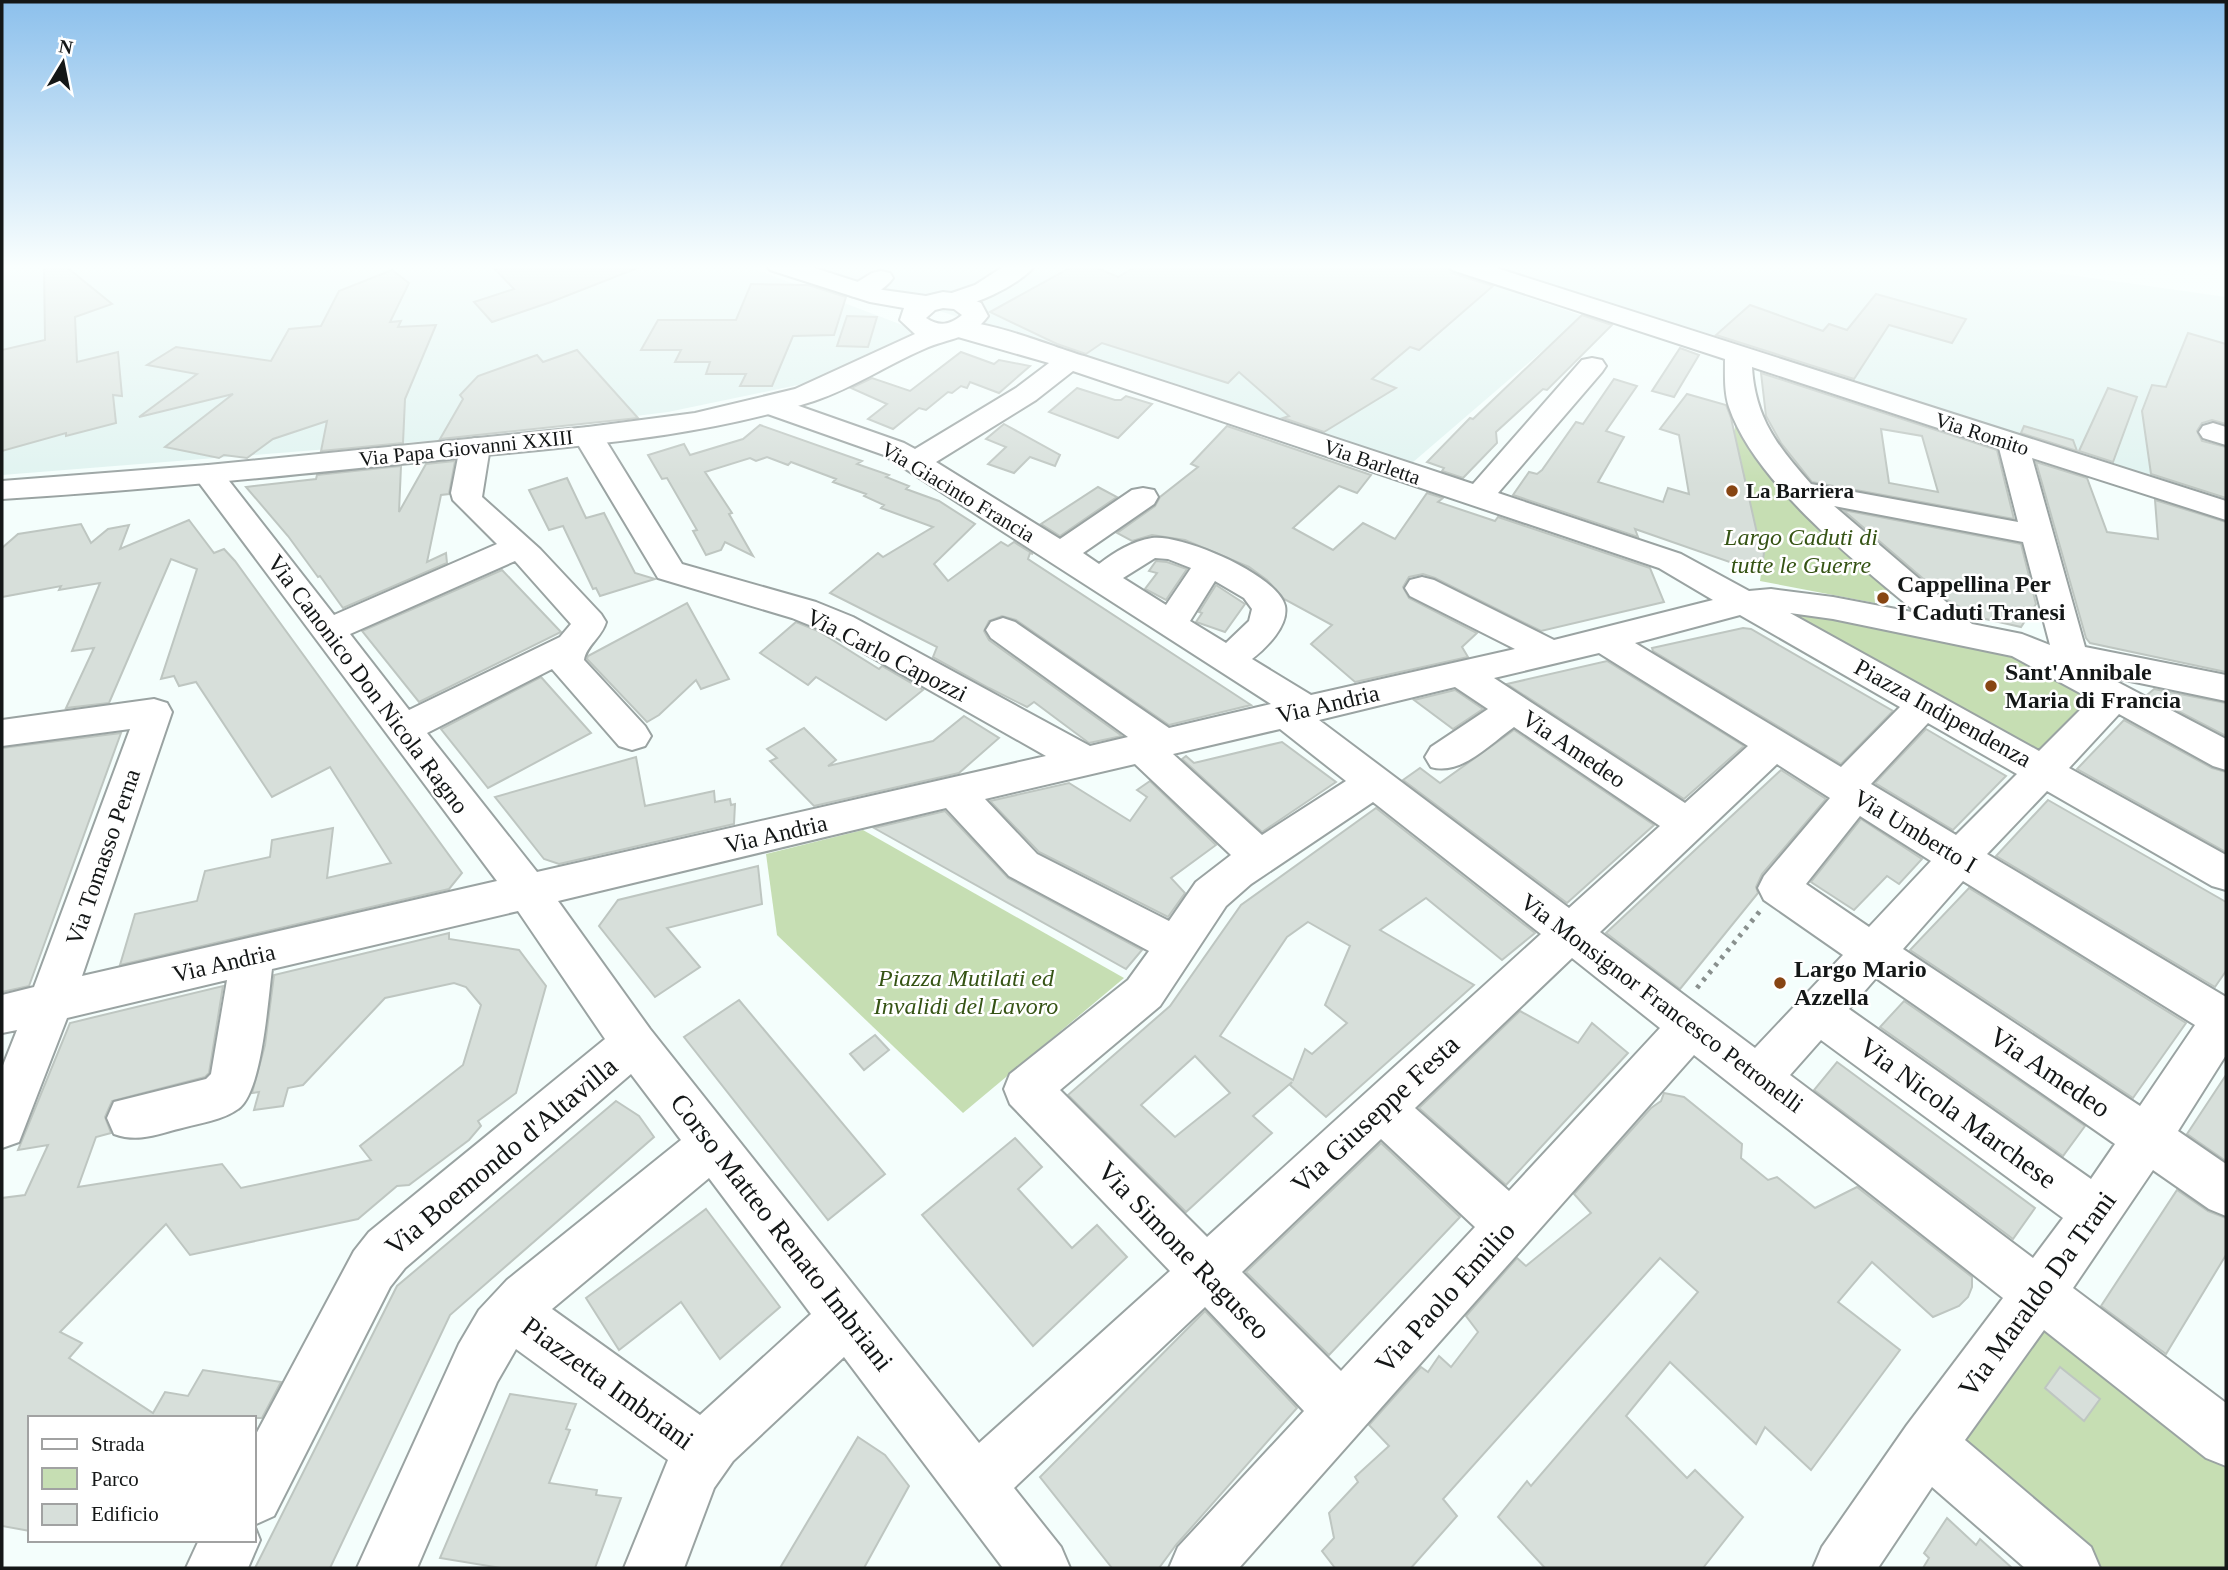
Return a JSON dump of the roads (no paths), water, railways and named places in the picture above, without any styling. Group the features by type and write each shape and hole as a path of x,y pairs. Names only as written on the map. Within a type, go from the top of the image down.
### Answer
{"street":[{"name":"Via Papa Giovanni XXIII","path":"2,490 208,474 588,436 695,422 769,405 832,385 916,338"},
{"name":"Via Barletta","path":"1006,338 1477,498 1644,550 1693,572 1746,602"},
{"name":"Via Romito","path":"1684,338 2226,512"},
{"path":"1738,356 1741,399 1748,418 1771,454 1802,491 1878,563 1961,632"},
{"path":"915,462 1026,394 1068,360"},
{"path":"1477,498 1592,366"},
{"name":"Via Giacinto Francia","path":"769,405 883,445 915,462 1228,660 1295,711"},
{"name":"Via Carlo Capozzi","path":"588,436 670,570 825,618 1085,760"},
{"path":"2013,444 2070,656"},
{"path":"402,729 570,646 586,633 589,622 519,547 468,500 475,447"},
{"name":"Via Canonico Don Nicola Ragno","path":"208,474 529,893"},
{"path":"1802,491 2038,535"},
{"path":"1060,554 1143,497"},
{"path":"327,631 519,547"},
{"path":"1100,579 1143,552 1159,547 1183,552 1262,594 1270,608 1269,618 1260,632 1228,660"},
{"path":"1171,624 1209,566"},
{"path":"1422,588 1550,652"},
{"path":"1746,602 1771,600 1810,604 1961,632 2226,688"},
{"name":"Via Andria","path":"2,1014 1604,640 1746,602"},
{"name":"Piazza Indipendenza","path":"1746,602 2044,770 2115,696"},
{"path":"1003,630 1152,745 1260,858"},
{"name":"Via Umberto I","path":"1604,640 2226,1019"},
{"path":"570,646 566,663 632,736"},
{"path":"2022,646 2226,757"},
{"name":"Via Amedeo","path":"1460,673 1687,824"},
{"path":"1874,952 1779,888 1849,791 1925,704"},
{"path":"1444,757 1514,709"},
{"name":"Via Monsignor Francesco Petronelli","path":"1295,711 1374,782 2226,1438"},
{"name":"Via Tomasso Perna","path":"2,733 154,712 51,1002 2,1126"},
{"name":"Via Giuseppe Festa","path":"977,1484 1774,744"},
{"path":"1759,1076 1959,858 2044,770 2226,874"},
{"path":"954,791 1023,865 1177,945 1211,894 1374,782"},
{"name":"Corso Matteo Renato Imbriani","path":"529,893 634,1043 1040,1568"},
{"name":"Via Simone Raguseo","path":"1177,945 1144,993 1027,1089 1342,1411"},
{"name":"Via Amedeo","path":"1874,952 2226,1192"},
{"path":"131,1118 222,1096 230,1087 252,957"},
{"name":"Via Nicola Marchese","path":"1819,1013 2097,1213"},
{"name":"Via Paolo Emilio","path":"1199,1568 1510,1225 1684,1019"},
{"name":"Via Maraldo Da Trani","path":"1843,1568 1927,1445 2097,1213 2226,1019"},
{"name":"Via Boemondo d'Altavilla","path":"256,1492 372,1269 387,1250 634,1043"},
{"path":"1381,1108 1510,1225"},
{"path":"387,1568 478,1363 498,1329 526,1298 713,1144"},
{"name":"Piazzetta Imbriani","path":"512,1313 705,1453"},
{"name":"Piazzetta Imbriani","path":"654,1568 692,1470 713,1441 848,1317"},
{"path":"1927,1445 2070,1568"},
{"path":"216,1568 230,1542"}],"place":[{"name":"La Barriera","path":"1732,491"},
{"name":"Cappellina Per I Caduti Tranesi","path":"1883,598"},
{"name":"Sant'Annibale Maria di Francia","path":"1991,686"},
{"name":"Largo Mario Azzella","path":"1780,983"}],"park label":[{"name":"Largo Caduti di tutte le Guerre","path":"1801,551"},
{"name":"Piazza Mutilati ed Invalidi del Lavoro","path":"966,992"}]}
